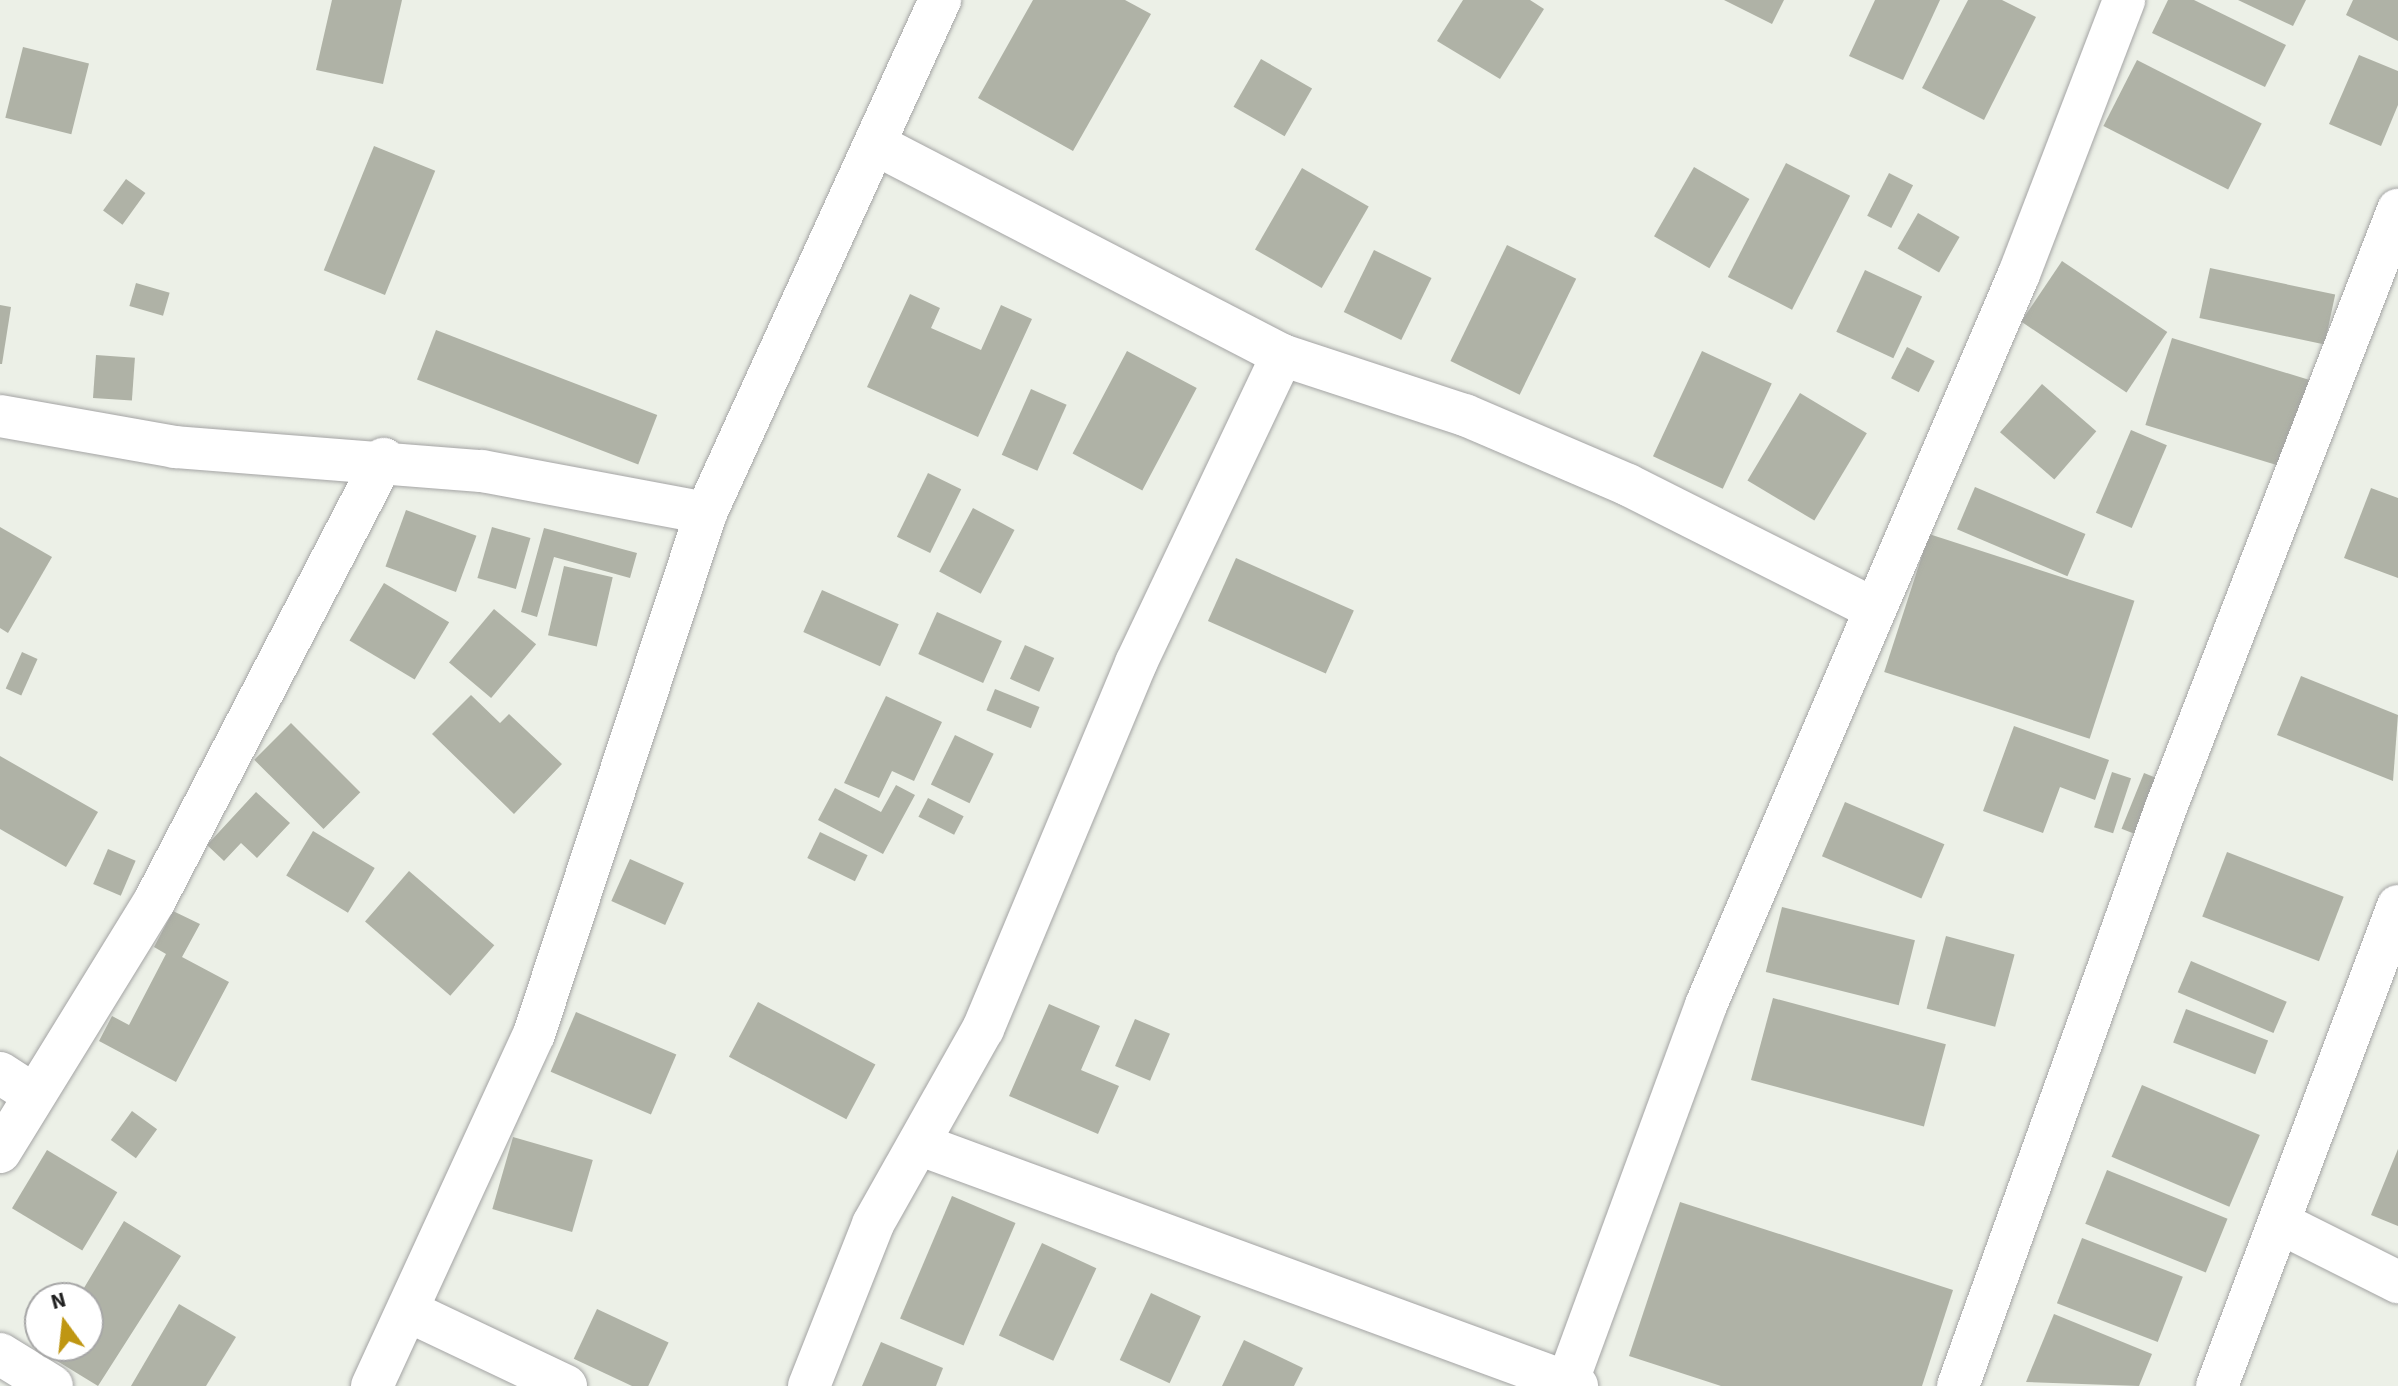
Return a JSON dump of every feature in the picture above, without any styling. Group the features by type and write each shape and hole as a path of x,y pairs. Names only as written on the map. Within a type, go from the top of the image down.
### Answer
{"street":[{"path":"372,1386 534,1034 706,513 940,0"},
{"path":"921,1145 1572,1384 1706,1005 1871,607 2019,274 2124,0"},
{"path":"875,144 1282,355 1465,415 1588,467 1871,607"},
{"path":"1958,1386 2165,810 2398,210"},
{"path":"809,1386 873,1224 921,1145 983,1029 1136,663 1282,355"},
{"path":"0,416 175,447 384,459 706,513"},
{"path":"0,1152 17,1084 155,900 384,459"},
{"path":"2217,1386 2282,1224 2398,906"},
{"path":"2282,1224 2398,1282"},
{"path":"408,1311 566,1386"},
{"path":"0,1354 52,1386"}],"building":[{"path":"332,0 402,0 383,84 316,70"},
{"path":"1033,0 1125,0 1151,14 1073,151 978,98"},
{"path":"1463,0 1530,0 1544,9 1500,79 1437,41"},
{"path":"1724,0 1784,0 1772,24"},
{"path":"1875,0 1940,0 1903,80 1849,56"},
{"path":"1968,0 2002,0 2036,17 1984,120 1922,88"},
{"path":"2168,0 2194,0 2286,45 2265,87 2152,33"},
{"path":"2238,0 2306,0 2293,26"},
{"path":"2353,0 2398,0 2398,41 2346,15"},
{"path":"23,47 89,63 71,134 5,118"},
{"path":"2359,55 2398,71 2398,105 2381,146 2329,124"},
{"path":"1261,59 1312,88 1285,136 1234,107"},
{"path":"2137,60 2262,124 2228,189 2103,126"},
{"path":"374,146 435,171 385,295 324,270"},
{"path":"1786,163 1850,196 1792,310 1728,277"},
{"path":"1694,167 1749,199 1709,268 1654,236"},
{"path":"1302,168 1369,206 1322,288 1255,249"},
{"path":"1889,173 1913,185 1891,228 1867,216"},
{"path":"126,179 145,193 122,225 103,211"},
{"path":"1918,213 1960,237 1939,273 1898,249"},
{"path":"1507,245 1576,279 1520,395 1450,361"},
{"path":"1374,250 1432,278 1401,340 1344,312"},
{"path":"2062,261 2167,332 2126,393 2021,322"},
{"path":"2210,268 2335,295 2325,344 2199,318"},
{"path":"1865,270 1922,297 1893,358 1836,332"},
{"path":"136,283 170,293 163,316 129,306"},
{"path":"910,294 940,308 931,328 981,350 1001,305 1032,319 978,437 867,387"},
{"path":"0,305 11,307 2,364 0,364"},
{"path":"436,330 657,415 638,464 417,379"},
{"path":"2172,338 2319,383 2293,470 2145,425"},
{"path":"1907,347 1935,361 1919,392 1891,378"},
{"path":"1127,351 1197,388 1142,491 1073,453"},
{"path":"1702,351 1772,384 1723,489 1653,456"},
{"path":"96,355 135,358 132,401 93,398"},
{"path":"2042,384 2096,431 2054,480 2000,432"},
{"path":"1031,389 1067,405 1037,471 1002,455"},
{"path":"1800,393 1867,433 1814,521 1747,480"},
{"path":"2131,430 2167,445 2132,528 2096,513"},
{"path":"928,473 961,489 930,553 897,537"},
{"path":"1975,487 2085,534 2067,576 1957,529"},
{"path":"2371,488 2398,498 2398,578 2344,558"},
{"path":"973,508 1014,530 981,594 939,572"},
{"path":"406,510 476,536 456,592 385,566"},
{"path":"0,527 52,557 8,633 0,628"},
{"path":"492,527 530,538 516,589 477,578"},
{"path":"544,528 637,553 630,578 554,557 537,617 521,612"},
{"path":"1929,534 2134,601 2090,739 1884,672"},
{"path":"1236,558 1354,610 1326,674 1208,621"},
{"path":"564,566 613,577 597,646 548,635"},
{"path":"384,583 449,622 415,680 349,640"},
{"path":"822,590 899,624 880,666 803,632"},
{"path":"494,609 536,644 491,698 449,663"},
{"path":"937,612 1002,641 983,683 918,654"},
{"path":"1025,645 1054,658 1039,692 1010,679"},
{"path":"22,652 38,659 21,695 6,689"},
{"path":"2301,676 2398,715 2393,781 2277,735"},
{"path":"995,689 1040,707 1031,728 986,710"},
{"path":"471,695 500,723 509,714 562,764 514,814 432,734"},
{"path":"886,696 942,722 914,781 892,771 879,798 844,783"},
{"path":"291,723 360,792 324,829 254,760"},
{"path":"2014,726 2109,760 2095,800 2060,787 2043,833 1983,811"},
{"path":"955,735 994,754 970,803 931,784"},
{"path":"0,756 98,812 66,867 0,829"},
{"path":"2112,772 2131,778 2113,833 2094,827"},
{"path":"2144,773 2164,781 2142,837 2122,829"},
{"path":"896,785 915,795 883,854 818,820 835,788 881,812"},
{"path":"256,792 290,823 257,858 241,843 224,861 207,845"},
{"path":"928,798 964,816 954,835 918,817"},
{"path":"1845,802 1944,844 1921,899 1822,856"},
{"path":"313,831 375,868 348,913 286,876"},
{"path":"820,832 868,855 855,881 807,858"},
{"path":"108,849 136,861 121,896 93,884"},
{"path":"2227,852 2344,897 2319,961 2202,916"},
{"path":"630,859 684,883 665,925 611,901"},
{"path":"409,871 494,945 450,996 365,922"},
{"path":"1782,907 1915,940 1899,1005 1766,972"},
{"path":"173,911 200,924 182,957 229,982 176,1082 99,1041 112,1016 129,1025 166,954 154,947"},
{"path":"1946,936 2015,954 1995,1027 1927,1008"},
{"path":"2191,961 2287,1002 2273,1033 2178,992"},
{"path":"1773,998 1946,1044 1924,1126 1751,1080"},
{"path":"758,1002 875,1064 846,1119 729,1057"},
{"path":"1049,1004 1100,1026 1081,1070 1119,1086 1098,1134 1009,1096"},
{"path":"2186,1009 2268,1041 2255,1074 2173,1043"},
{"path":"576,1012 676,1055 651,1114 551,1072"},
{"path":"1135,1019 1170,1034 1150,1081 1115,1066"},
{"path":"2142,1085 2260,1135 2229,1207 2112,1157"},
{"path":"132,1111 157,1129 136,1158 111,1140"},
{"path":"513,1137 593,1160 572,1232 492,1209"},
{"path":"2398,1149 2398,1226 2371,1215"},
{"path":"47,1150 117,1192 82,1251 12,1208"},
{"path":"2107,1170 2228,1219 2206,1272 2085,1224"},
{"path":"952,1196 1016,1223 964,1345 900,1318"},
{"path":"1680,1202 1953,1290 1922,1386 1721,1386 1629,1356"},
{"path":"124,1221 181,1256 98,1386 59,1362 104,1362 104,1282 88,1282"},
{"path":"2082,1238 2183,1277 2158,1342 2057,1303"},
{"path":"1042,1243 1096,1268 1053,1361 999,1335"},
{"path":"1151,1293 1201,1316 1170,1383 1120,1360"},
{"path":"179,1304 236,1337 206,1386 131,1386"},
{"path":"597,1309 669,1342 648,1386 632,1386 574,1359"},
{"path":"2054,1314 2152,1354 2139,1386 2026,1382"},
{"path":"1244,1340 1303,1368 1294,1386 1222,1386"},
{"path":"881,1342 943,1368 936,1386 862,1386"}]}
